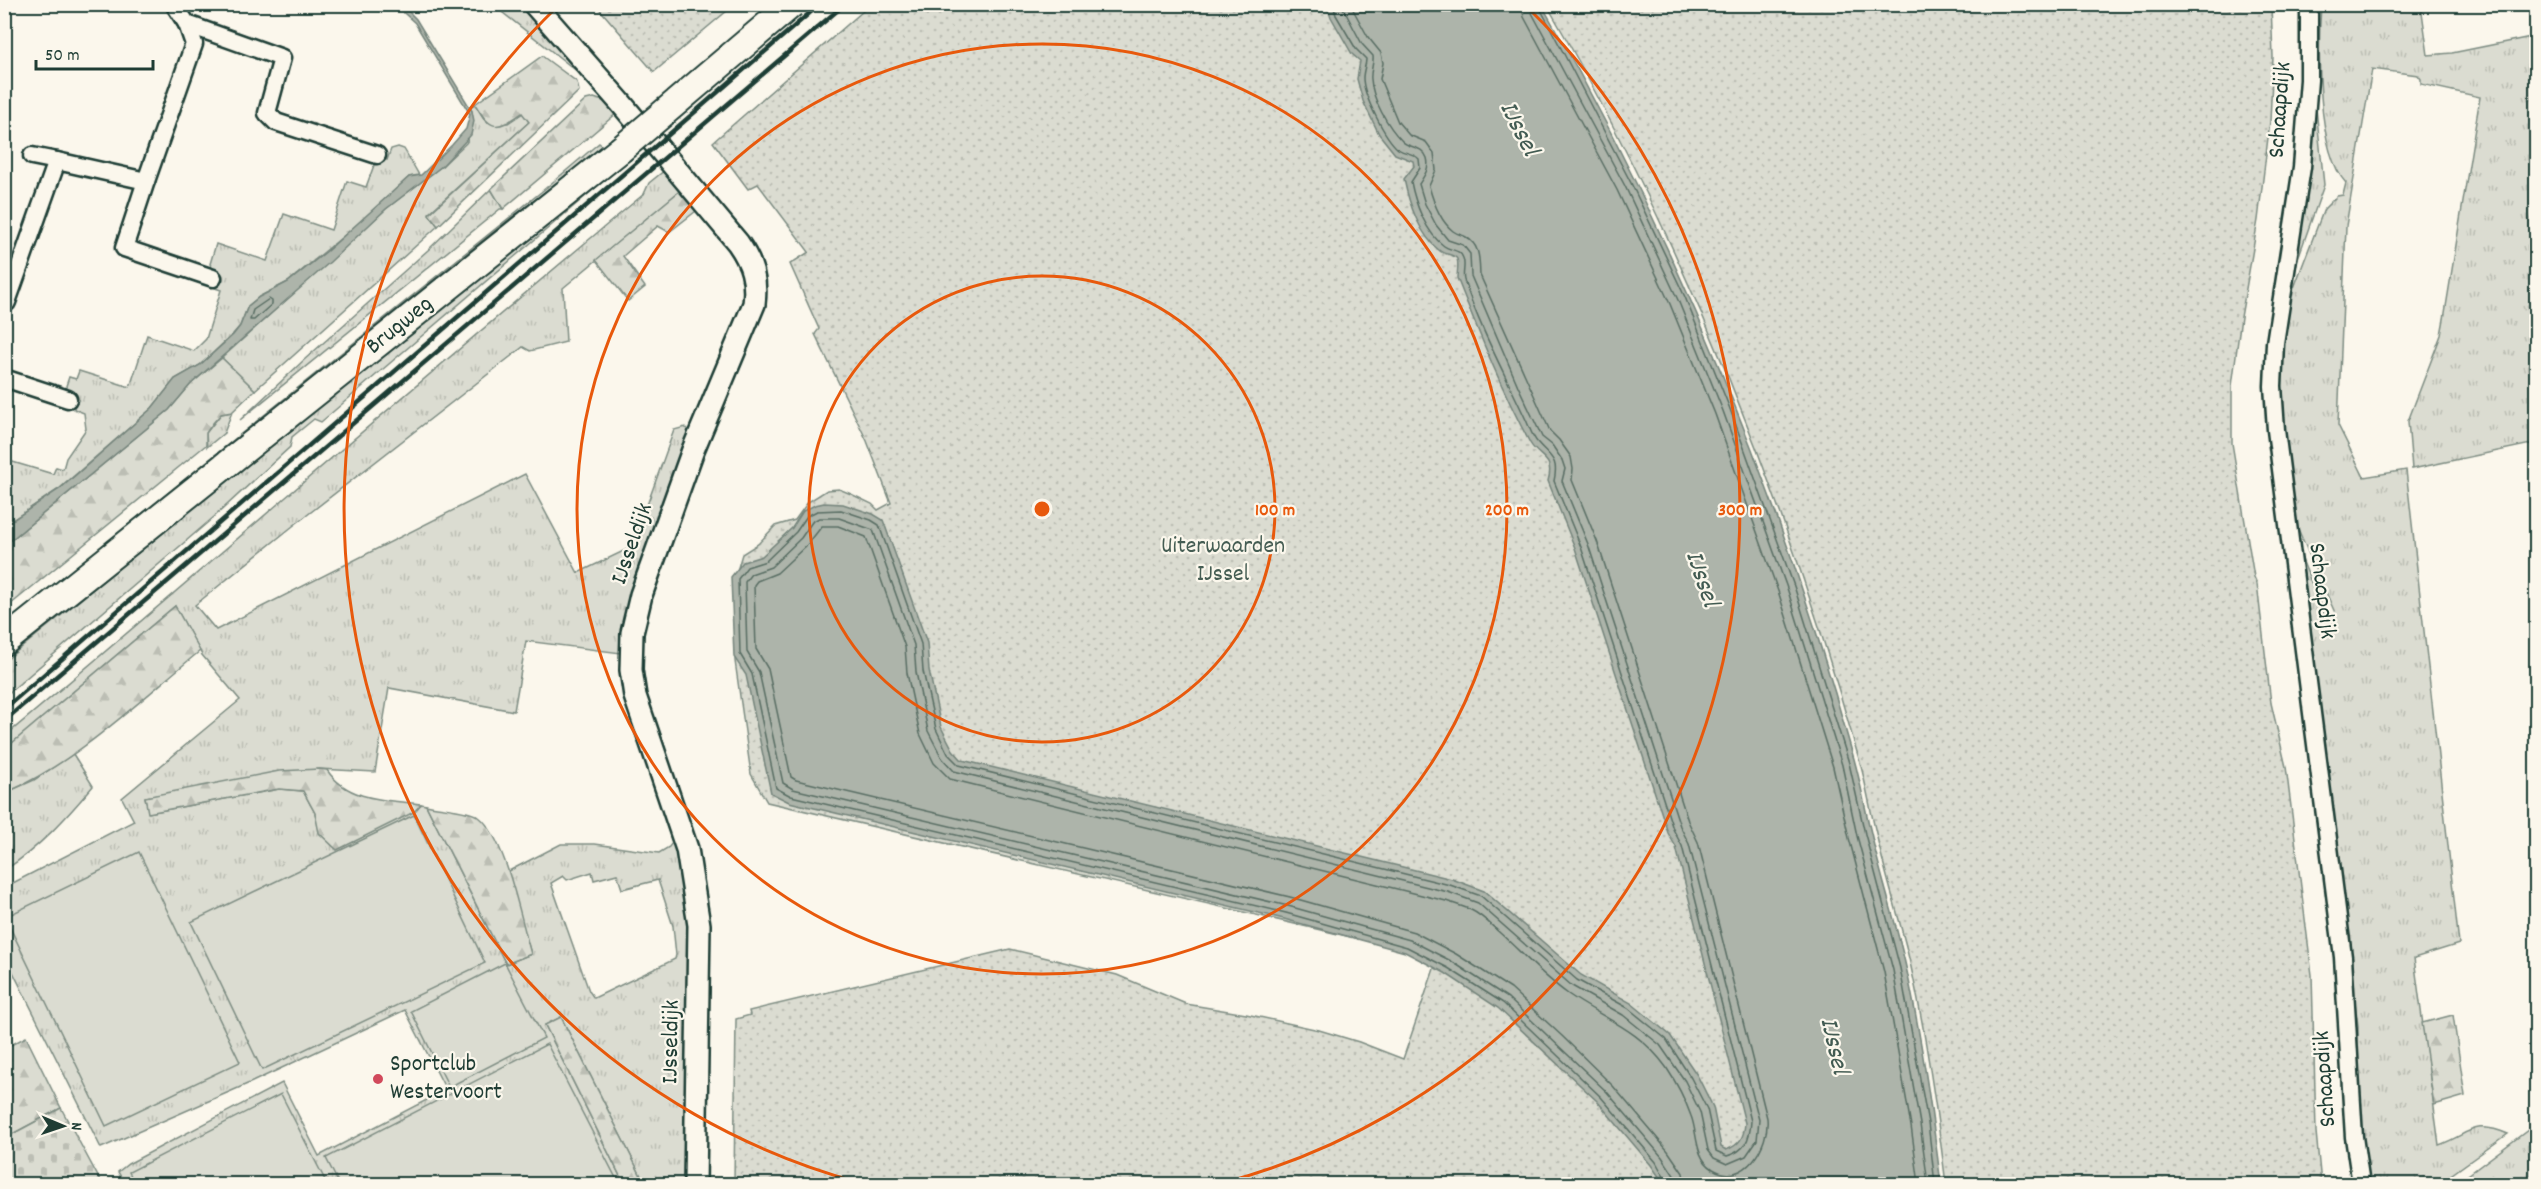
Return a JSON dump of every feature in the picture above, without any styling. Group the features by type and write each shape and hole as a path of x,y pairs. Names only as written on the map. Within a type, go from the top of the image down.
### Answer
{"main road":[{"name":"Brugweg","path":"4,642 620,150 792,4"}],"street":[{"path":"174,4 187,24 194,44 124,248 213,278"},
{"name":"IJsseldijk","path":"534,4 738,243 748,258 756,282 754,304 693,450 641,595 632,633 631,670 635,696 687,849 699,925 695,1185"},
{"name":"Schaapdijk","path":"2309,4 2309,80 2302,167 2275,343 2273,386 2276,430 2343,957 2354,1137 2361,1185"},
{"path":"187,24 282,58 267,112 276,122 377,155"},
{"path":"32,156 146,181"},
{"path":"5,304 57,161"},
{"path":"4,378 68,399"}],"green space":[{"path":"493,5 523,5 565,48 583,76"},
{"path":"596,5 734,5 654,72"},
{"name":"Uiterwaarden IJssel","path":"870,5 1329,5 1418,149 1549,446 1733,1009 1758,1184 734,1184 736,1019 750,1015 749,1011 1010,949 1117,975 1186,1004 1319,1030 1403,1059 1437,960 1403,949 767,802 751,774 735,661 734,581 742,554 758,544 775,526 795,520 808,502 827,490 839,489 872,504 878,510 891,503 867,441 815,334 819,329 790,264 809,252 758,184 748,189 713,142"},
{"path":"1547,5 2271,5 2273,57 2270,121 2258,220 2232,386 2232,443 2257,584 2271,703 2286,767 2312,975 2316,1132 2321,1184 1946,1184 1927,1048 1907,950 1880,850 1859,759 1798,564 1764,468 1686,278 1643,186"},
{"path":"2321,5 2421,5 2428,55 2452,53 2536,36 2536,443 2412,469 2408,421 2441,335 2480,97 2421,84 2418,75 2372,69 2346,226 2338,425 2364,477 2406,470 2459,944 2414,958 2439,1145 2479,1128 2508,1134 2438,1184 2368,1184 2358,1080 2358,1026 2299,552 2326,619 2336,615 2295,522 2279,390 2285,312 2324,209 2337,196 2343,195 2346,183 2336,168 2324,124 2319,46"},
{"path":"542,56 577,82 579,91 438,226 429,214 529,122 522,113 506,123 495,125 485,119 475,104"},
{"path":"594,98 606,102 617,113 503,209 491,189 586,100"},
{"path":"2315,99 2324,185 2291,278 2306,196"},
{"path":"475,104 486,122 508,123 523,113 529,122 429,213 438,226 255,390 222,358 386,209 442,166 466,143 472,111 470,107"},
{"path":"599,143 605,148 507,221 5,628 5,625 35,600"},
{"path":"398,147 404,149 419,175 409,177 364,219 288,282 259,297 248,306 240,326 200,365 175,379 152,408 60,488 5,525 6,460 53,474 56,467 63,469 66,458 86,429 84,413 74,409 75,403 66,386 69,377 76,379 79,371 130,387 147,335 194,351 206,339 221,290 215,288 218,277 210,264 216,244 267,261 284,214 331,230 347,181 366,187 377,157 387,160 391,149"},
{"path":"628,160 321,422 314,419 292,437 290,447 214,517 5,696 5,661 289,430"},
{"path":"665,170 682,189 563,288 566,342 530,351 523,347 195,605 216,630 525,474 578,573 632,547 674,430 685,427 692,435 625,621 621,653 526,641 514,711 389,688 375,772 319,769 145,797 149,813 279,789 303,791 315,813 320,832 414,812 421,804 426,805 506,964 531,954 507,872 561,844 595,844 659,853 669,847 675,839 693,951 688,1184 645,1184 561,1017 545,1025 624,1184 125,1184 118,1172 128,1164 282,1083 319,1156 446,1090 405,1010 252,1082 101,1148 5,956 5,887 134,821 122,798 240,700 202,655 175,606 5,749 4,737 644,194 649,183","holes":["592,872 594,880 617,874 622,889 658,880 673,926 676,955 675,959 594,998 589,991 551,883 563,876 567,880"]},
{"path":"491,189 503,209 500,209 240,420 428,250"},
{"path":"682,189 700,208 669,232 658,226 623,256 645,287 628,301 596,260"},
{"path":"222,358 255,390 232,412 221,414 206,433 206,445 5,609 5,545 169,410 191,384"},
{"path":"232,412 224,433 207,447 206,433 221,414"},
{"path":"175,606 200,651 82,748 57,765 5,793 5,749"},
{"path":"73,754 93,786 30,852 5,870 5,793 34,780"},
{"path":"327,770 346,788 357,793 381,800 421,804 414,812 337,850 319,833 315,813 303,791 279,789 148,813 145,797 279,771"},
{"path":"426,805 475,815 489,828 505,861 531,954 506,964"},
{"path":"414,815 485,963 262,1070 191,922"},
{"path":"139,852 240,1062 106,1126 5,917"},
{"path":"505,963 544,1038 449,1087 411,1011"},
{"path":"2453,1015 2465,1096 2434,1105 2422,1023"},
{"path":"561,1017 645,1184 624,1184 545,1025"},
{"path":"26,1037 61,1108 5,1138 5,1048"},
{"path":"547,1044 619,1184 339,1184 326,1158"},
{"path":"281,1094 327,1184 135,1184 129,1172"},
{"path":"61,1108 102,1184 5,1184 5,1138"},
{"path":"2536,1124 2536,1184 2456,1184"}],"water":[{"path":"395,5 402,5 416,19 472,111 474,121 471,135 442,166 386,209 330,262 191,384 169,410 5,545 5,525 61,488 152,408 175,379 200,365 233,335 240,326 248,306 259,297 288,282 327,251 409,177 421,175 466,129 470,114 415,23"},
{"name":"IJssel","path":"1327,5 1542,5 1591,95 1681,278 1721,372 1759,467 1825,661 1856,768 1912,994 1941,1184 1664,1184 1651,1165 1597,1101 1498,1008 1445,973 1405,952 1284,919 789,802 771,793 746,675 734,657 731,577 743,562 762,556 792,528 803,511 824,503 843,504 873,514 883,520 927,643 929,670 941,727 953,750 962,760 1452,879 1484,891 1581,975 1631,1003 1670,1035 1697,1075 1713,1107 1721,1147 1726,1150 1735,1146 1740,1140 1745,1123 1676,847 1668,833 1575,548 1548,481 1550,473 1548,463 1530,443 1500,382 1457,278 1457,259 1433,245 1416,219 1404,179 1414,166 1413,161 1395,154 1379,134 1363,101 1357,79 1360,61 1352,54 1331,17"}],"railway":[{"path":"4,709 820,4"},
{"path":"4,721 845,4"}],"place":[{"name":"Sportclub Westervoort","path":"378,1079"}]}
